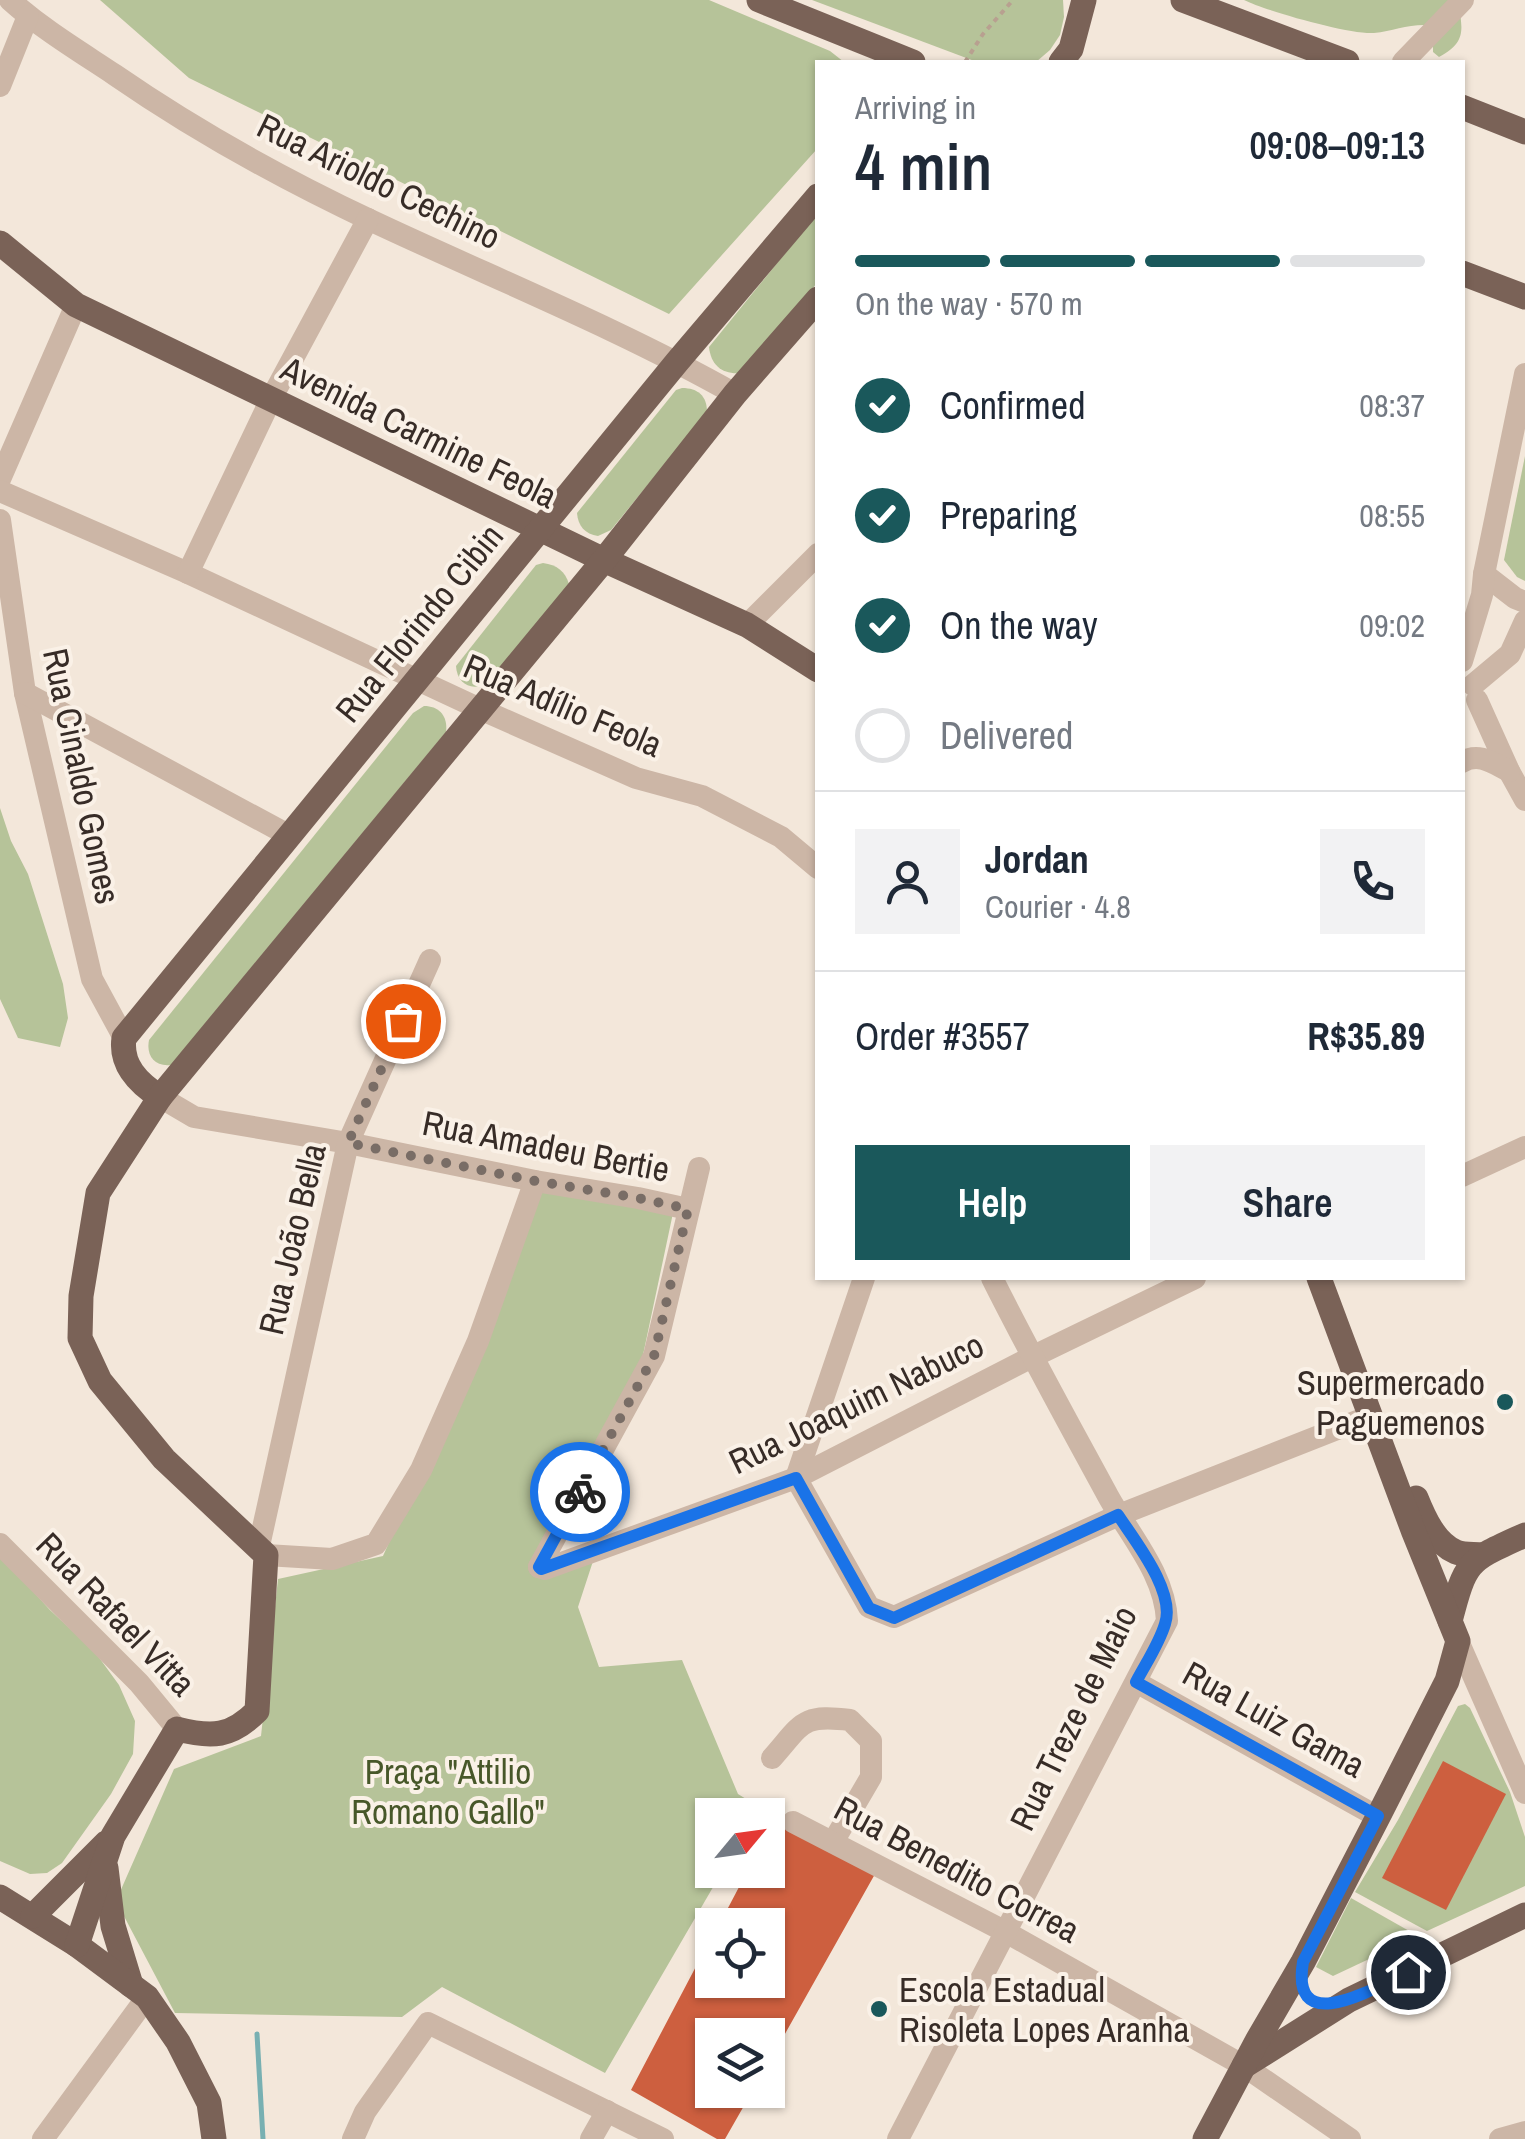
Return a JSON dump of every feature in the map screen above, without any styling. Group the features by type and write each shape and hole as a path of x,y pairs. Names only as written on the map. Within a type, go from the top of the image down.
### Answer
{"main road":[{"path":"1062,60 1071,49 1084,0"},
{"path":"1183,0 1342,60"},
{"path":"774,3 906,60"},
{"path":"1465,108 1525,132"},
{"name":"Rua Florindo Cibin","path":"124,1038 540,528 815,200"},
{"name":"Avenida Carmine Feola","path":"0,243 76,305 747,625 815,668"},
{"path":"1465,274 1525,297"},
{"path":"177,1729 206,1736 241,1728 257,1711 262,1551 164,1459 100,1381 80,1338 81,1296 98,1194 160,1097 604,560 735,394 815,303"},
{"path":"124,1038 122,1052 127,1066 143,1087 160,1097"},
{"path":"1320,1280 1412,1530 1454,1631"},
{"path":"1336,1280 1424,1520 1442,1542 1458,1553 1482,1555"},
{"path":"1204,2139 1303,1962 1447,1681 1461,1579 1482,1555 1525,1535"},
{"name":"Rua Rafael Vitta","path":"77,1945 109,1847 177,1729"},
{"path":"109,1847 113,1926 139,1991 178,2042 209,2102 214,2139"},
{"name":"Rua Rafael Vitta","path":"33,1916 109,1847"},
{"path":"0,1897 77,1945 139,1991"},
{"path":"1244,2066 1350,2000 1525,1916"},
{"path":"1303,1962 1302,1986 1314,2002 1334,2004 1350,2000"}],"street":[{"name":"Rua Arioldo Cechino","path":"10,0 144,96 249,158 368,219 677,362 735,394"},
{"path":"1405,60 1463,0"},
{"path":"0,86 28,16"},
{"path":"188,573 271,399 368,219"},
{"path":"0,479 76,305"},
{"path":"1465,651 1482,595 1525,374"},
{"name":"Rua Adílio Feola","path":"0,491 636,778 702,796 782,837 815,865"},
{"name":"Rua Cinaldo Gomes","path":"0,520 24,694 92,979 124,1038"},
{"path":"747,625 815,557"},
{"path":"1484,574 1525,602"},
{"path":"1525,621 1510,654 1469,694 1525,800"},
{"path":"24,694 290,836"},
{"path":"1465,761 1481,758 1509,771"},
{"name":"Rua João Bella","path":"262,1551 348,1143 430,960"},
{"name":"Rua Amadeu Bertie","path":"160,1097 194,1117 688,1209"},
{"path":"1465,1175 1525,1147"},
{"path":"688,1209 699,1168"},
{"path":"262,1551 332,1559 376,1544 421,1470 478,1341 535,1181"},
{"name":"Rua Joaquim Nabuco","path":"688,1209 654,1356 539,1567 545,1569 796,1478 1191,1280"},
{"path":"863,1280 796,1478 869,1608 894,1618 1118,1515 1370,1416"},
{"name":"Rua Treze de Maio","path":"898,2139 1167,1620 1166,1600 1156,1576 1118,1515 993,1280"},
{"name":"Rua Rafael Vitta","path":"0,1544 139,1683 177,1729"},
{"path":"1454,1631 1525,1793"},
{"name":"Rua Luiz Gama","path":"1136,1682 1378,1816"},
{"path":"772,1758 806,1720 850,1720 871,1741 871,1777 833,1842"},
{"name":"Rua Benedito Correa","path":"793,1822 1004,1931 1244,2066 1350,2139"},
{"path":"42,2139 139,1991"},
{"path":"353,2139 365,2112 428,2023 662,2139"},
{"path":"591,2139 607,2111"},
{"path":"1500,2139 1525,2132"}],"path":[{"path":"966,60 983,34 1014,0"}],"green space":[{"path":"100,0 709,0 830,51 841,60 815,60 815,151 669,314 189,78"},
{"path":"812,0 1063,0 1060,35 1038,60 972,60"},
{"path":"1244,0 1458,0 1461,33 1455,46 1439,57 1433,52 1433,30 1428,25 1363,33"},
{"path":"815,216 815,285 742,373 719,368 709,347"},
{"path":"676,390 700,394 707,412 611,530 598,536 586,531 577,513"},
{"path":"1525,456 1525,581 1504,560"},
{"path":"543,563 560,569 569,584 487,683 466,685 456,666 536,565"},
{"path":"424,706 442,713 446,732 171,1065 156,1062 150,1055 149,1040 413,713"},
{"path":"0,808 28,874 63,984 68,1018 60,1047 18,1038 0,999"},
{"name":"Praça \"Attilio Romano Gallo\"","path":"535,1181 673,1213 643,1355 531,1573 533,1576 596,1552 578,1607 599,1667 682,1660 738,1794 744,1798 695,1798 695,1888 713,1888 701,1908 695,1908 695,1918 605,2073 442,1987 402,2017 175,2013 116,1901 174,1769 261,1736 278,1579 383,1556 457,1389"},
{"path":"0,1555 95,1652 119,1685 135,1721 133,1754 111,1794 62,1863 47,1873 30,1874 0,1861"},
{"path":"1465,1704 1510,1792 1525,1837 1525,1886 1427,1931 1355,1892 1458,1706"},
{"path":"1351,1898 1418,1936 1333,1976 1316,1967"}],"building":[{"path":"1443,1761 1506,1794 1446,1910 1382,1878"},
{"path":"785,1822 875,1874 785,2034 785,2018 695,2018 695,2108 743,2108 725,2139 717,2139 631,2090 695,1968 695,1998 785,1998 785,1908 728,1908 739,1888 785,1888"}],"waterway":[{"path":"257,2034 263,2139"}],"way so far":[{"path":"403,1021 348,1143 688,1209 654,1356 580,1492"}],"place":[{"name":"Supermercado Paguemenos","path":"1505,1402"},
{"name":"Escola Estadual Risoleta Lopes Aranha","path":"879,2009"}],"route":[{"path":"580,1492 541,1569 796,1478 869,1608 894,1618 1118,1515 1156,1576 1166,1600 1167,1620 1136,1682 1378,1816 1303,1962 1300,1977 1307,1996 1314,2002 1334,2004 1408,1972"}]}
